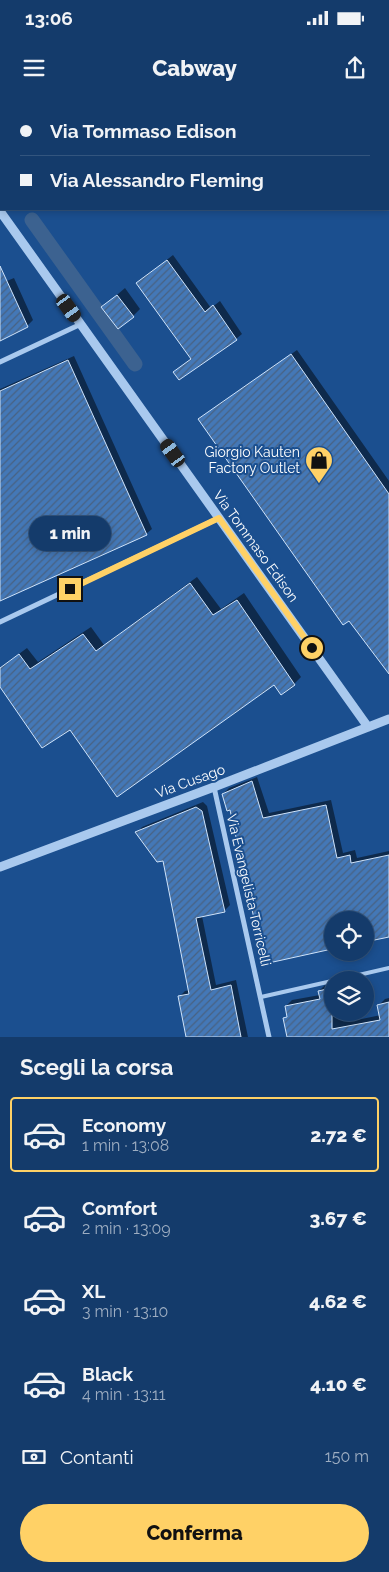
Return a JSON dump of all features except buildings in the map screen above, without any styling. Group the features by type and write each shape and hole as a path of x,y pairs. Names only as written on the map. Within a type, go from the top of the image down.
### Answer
{"street":[{"name":"Via Tommaso Edison","path":"0,211 368,726"},
{"path":"0,362 81,324"},
{"path":"0,622 219,518"},
{"name":"Via Cusago","path":"0,867 389,719"},
{"name":"Via Evangelista Torricelli","path":"214,787 270,1037"}],"lane":[{"path":"374,971 389,968"},
{"path":"261,997 324,983"}],"waterway":[{"path":"32,220 135,364"}],"place":[{"name":"Giorgio Kauten Factory Outlet","path":"319,484"}],"route":[{"path":"70,589 219,518 312,648"}]}
